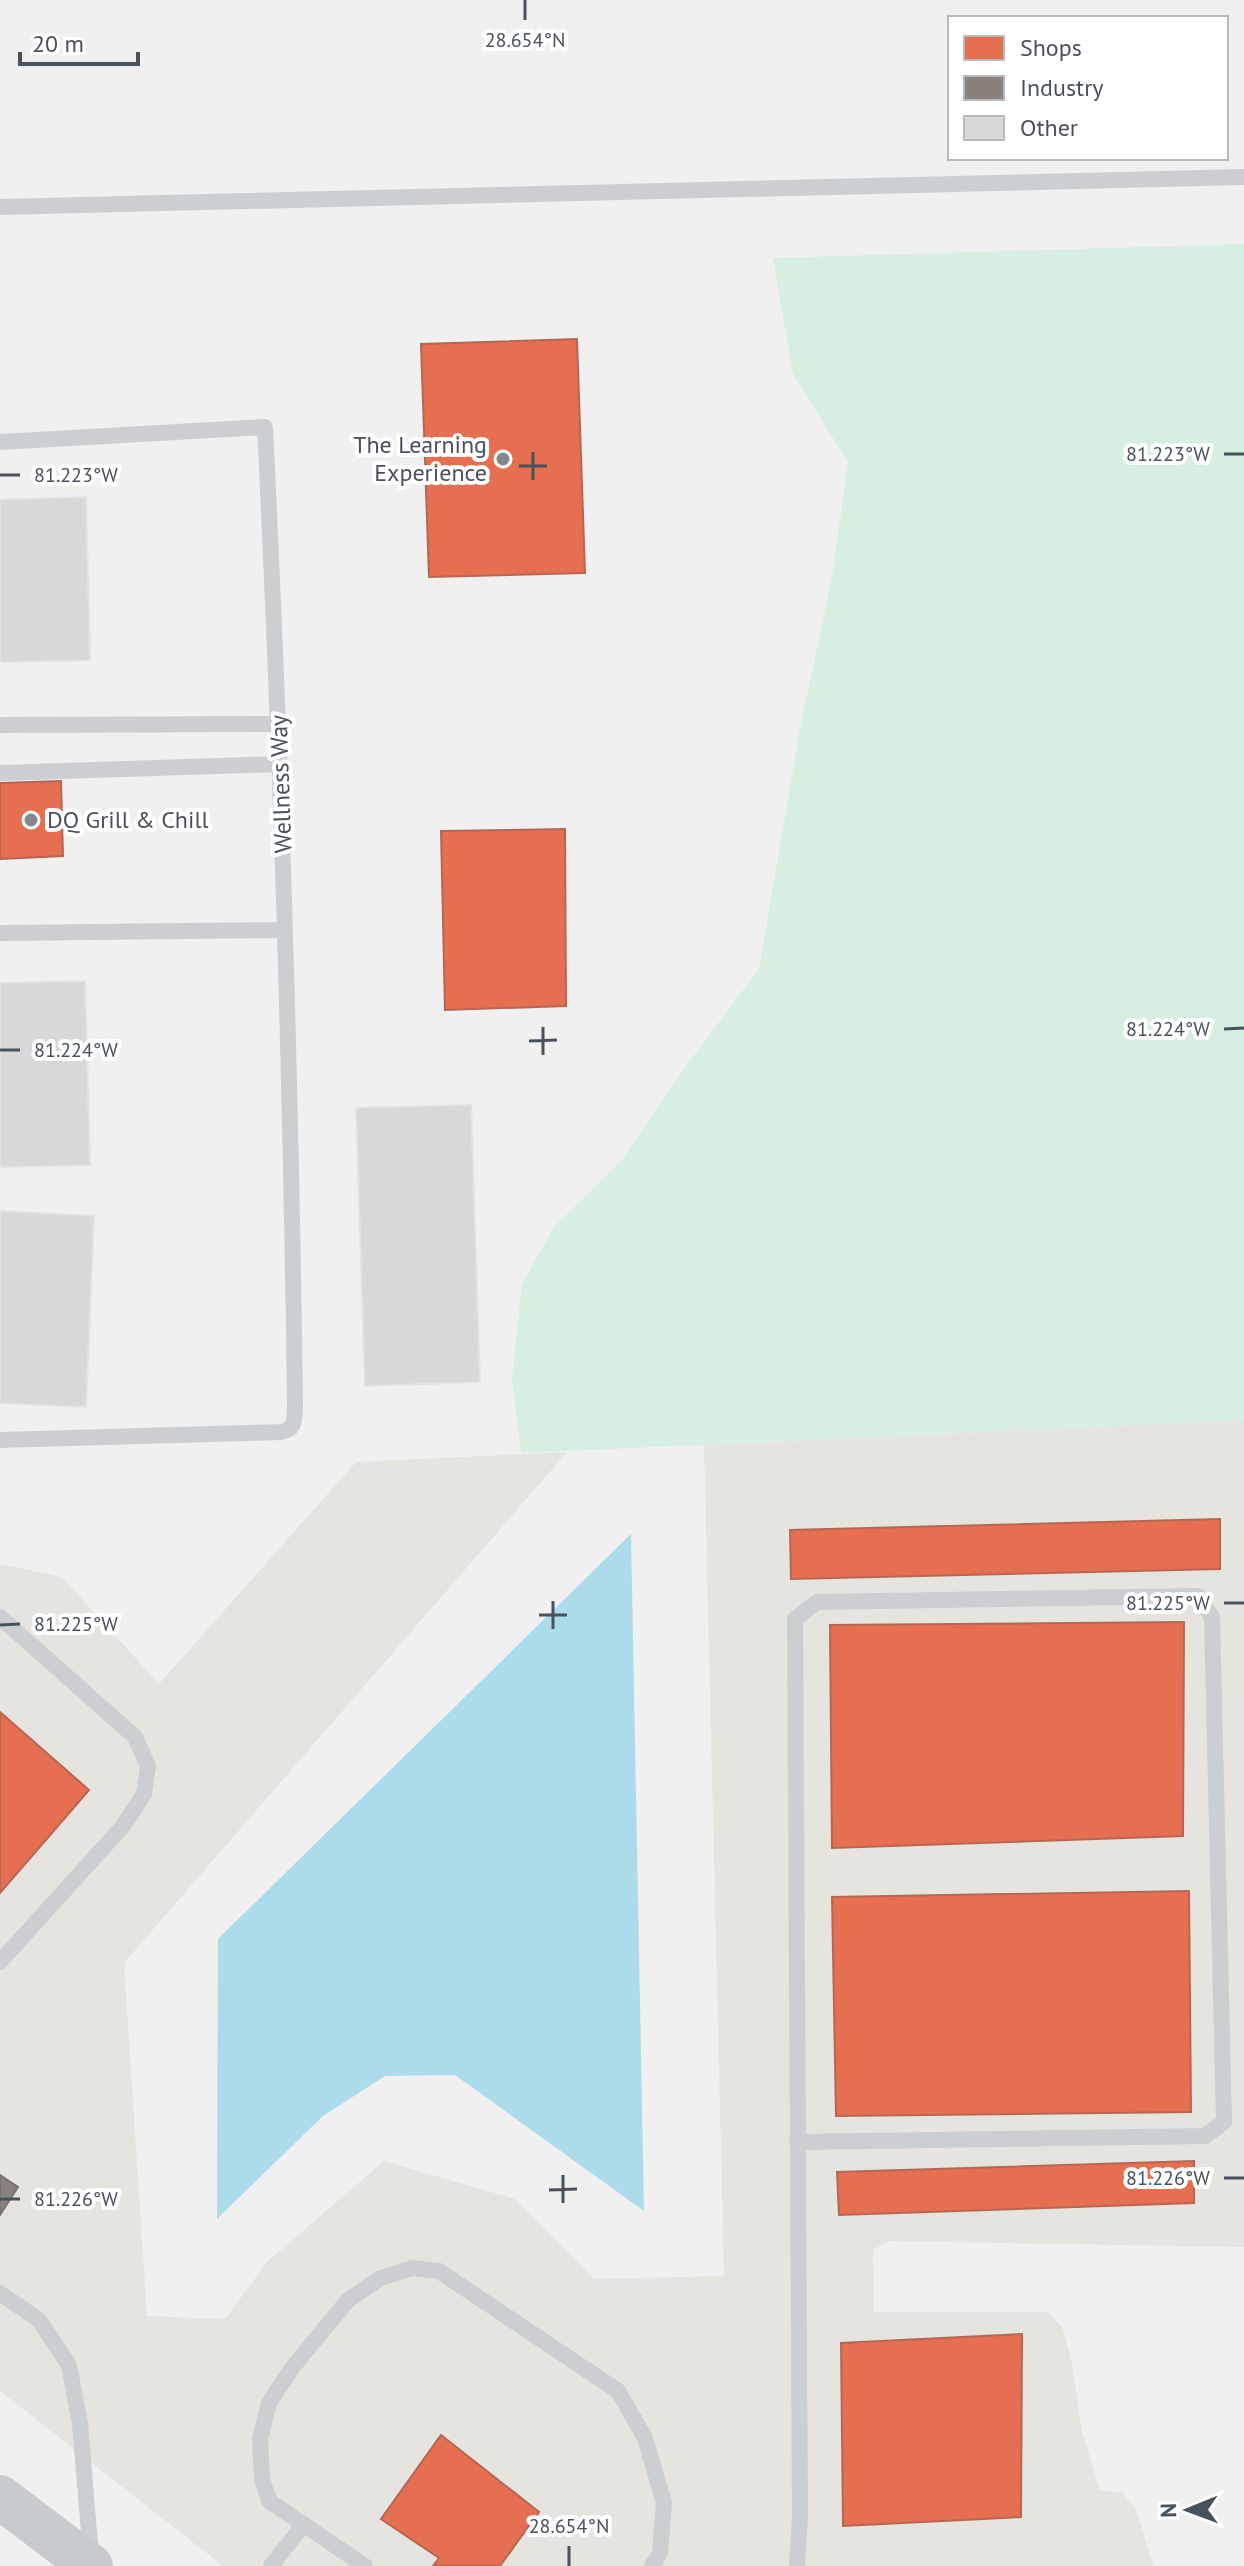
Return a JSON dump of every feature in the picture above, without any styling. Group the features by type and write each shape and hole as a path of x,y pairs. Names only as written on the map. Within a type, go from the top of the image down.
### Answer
{"main road":[{"path":"0,2497 91,2566"}],"lane":[{"path":"0,207 1244,177"},
{"name":"Wellness Way","path":"0,442 265,427 280,724 291,1084 295,1407 294,1425 290,1431 0,1440"},
{"path":"0,725 280,724"},
{"path":"0,773 281,764"},
{"path":"0,933 285,930"},
{"path":"797,2142 1205,2136 1224,2122 1212,1617 1198,1596 817,1602 795,1619 797,2142 800,2517 797,2566"},
{"path":"0,1617 135,1737 148,1766 144,1794 123,1826 0,1962"},
{"path":"365,2566 269,2501 262,2479 260,2439 269,2403 292,2368 348,2300 381,2278 412,2268 439,2271 618,2391 645,2438 664,2503 660,2553 652,2566"},
{"path":"0,2293 39,2320 69,2365 80,2424 91,2566"},
{"path":"271,2566 304,2524"}],"shaded area":[{"path":"1244,1420 1244,2247 888,2241 873,2250 874,2312 1049,2312 1063,2329 1072,2364 1082,2431 1100,2491 1122,2492 1136,2509 1153,2566 223,2566 0,2391 0,1564 62,1577 159,1684 356,1462 567,1452 124,1963 147,2316 225,2319 268,2261 384,2161 515,2199 594,2279 724,2276 704,1445"}],"green space":[{"path":"1244,244 1244,1420 521,1453 512,1378 522,1284 554,1227 622,1160 681,1073 759,969 800,729 832,577 848,462 793,374 773,258"}],"water":[{"path":"631,1534 644,2211 455,2075 385,2076 323,2116 217,2219 218,1939"}],"building: Shops":[{"name":"The Learning Experience","path":"577,339 585,573 429,577 421,344"},
{"name":"DQ Grill & Chill","path":"61,781 63,856 0,859 0,783"},
{"path":"565,829 566,1006 445,1010 441,831"},
{"path":"1220,1519 1220,1569 791,1579 790,1530"},
{"path":"1184,1622 1183,1836 832,1848 830,1625"},
{"path":"0,1712 89,1790 0,1893"},
{"path":"1189,1891 1191,2112 836,2116 832,1897"},
{"path":"1194,2161 1194,2203 839,2215 837,2172"},
{"path":"1022,2334 1021,2517 843,2526 841,2343"},
{"path":"441,2435 539,2512 500,2566 433,2566 439,2558 381,2519"}],"building: Industry":[{"path":"0,2175 18,2187 0,2215"}],"building: Other":[{"path":"86,497 90,660 0,662 0,500"},
{"path":"85,981 90,1165 0,1167 0,983"},
{"path":"471,1105 480,1382 365,1386 356,1108"},
{"path":"0,1211 94,1216 86,1407 0,1403"}],"place":[{"name":"The Learning Experience","path":"503,459"},
{"name":"DQ Grill & Chill","path":"31,820"}]}
